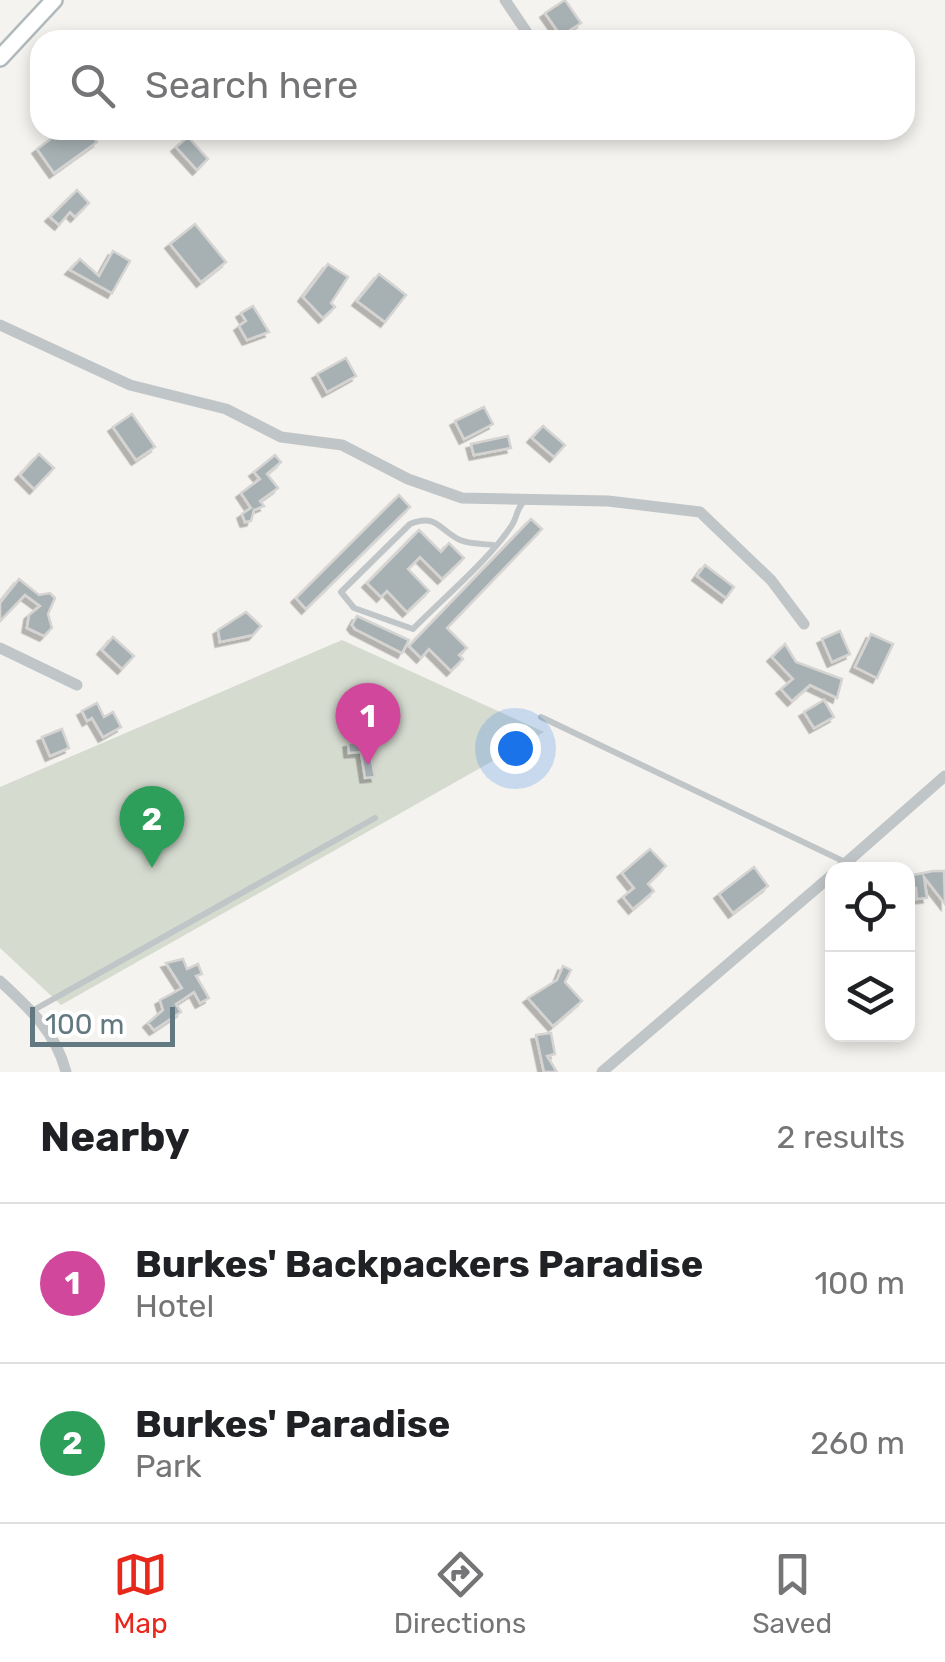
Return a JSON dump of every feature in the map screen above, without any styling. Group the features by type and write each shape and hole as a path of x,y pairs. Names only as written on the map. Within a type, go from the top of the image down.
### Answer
{"main road":[{"path":"0,58 54,0"}],"street":[{"path":"505,0 525,30"},
{"path":"0,326 130,385 226,409 282,437 342,444 447,494 478,500 526,498 700,512 771,580 804,624"},
{"path":"0,648 78,685"},
{"path":"848,862 945,776"},
{"path":"602,1072 825,881"},
{"path":"0,981 52,1036 66,1072"}],"lane":[{"path":"493,545 461,540 434,520 422,519 410,524 341,592 354,608 414,629 514,523 516,508 526,498"},
{"path":"542,717 835,862"},
{"path":"32,1011 375,818"}],"shaded area":[{"path":"342,640 544,732 61,1005 0,948 0,787"}],"building":[{"path":"565,0 581,23 570,30 557,30 545,13"},
{"path":"49,140 97,142 54,173 37,149"},
{"path":"191,140 208,159 197,170 176,147"},
{"path":"77,190 89,203 75,217 70,212 59,225 50,217"},
{"path":"195,224 226,262 201,282 170,244"},
{"path":"113,251 130,261 112,293 70,270 80,259 99,276"},
{"path":"328,264 348,277 331,303 335,307 323,318 303,297"},
{"path":"379,274 406,295 385,322 357,301"},
{"path":"253,306 269,332 247,340 239,326 246,321 241,313"},
{"path":"346,358 356,376 327,392 317,374"},
{"path":"484,407 493,424 464,439 455,421"},
{"path":"132,414 155,447 136,460 113,427"},
{"path":"543,426 565,445 554,457 532,438"},
{"path":"508,436 511,448 474,455 471,444"},
{"path":"39,454 54,468 34,489 20,475"},
{"path":"275,455 281,462 267,474 278,488 260,501 264,506 254,510 251,521 245,522 242,514 251,508 241,493 260,479 254,472"},
{"path":"399,495 410,507 306,609 296,598"},
{"path":"531,519 542,529 447,628 467,648 459,655 463,659 451,671 429,649 421,658 409,646"},
{"path":"419,530 441,552 449,543 464,558 442,579 420,557 408,569 429,591 407,612 387,591 381,597 367,583"},
{"path":"705,565 734,587 726,598 697,576"},
{"path":"19,579 39,595 50,593 55,598 48,614 52,628 44,636 27,628 29,615 40,606 25,595 0,621 0,603"},
{"path":"246,612 261,626 253,635 220,642 218,630"},
{"path":"357,616 409,640 402,653 355,629 352,625"},
{"path":"840,631 850,654 832,662 822,639"},
{"path":"871,634 893,644 877,678 855,667"},
{"path":"113,637 134,656 122,669 102,650"},
{"path":"785,644 796,662 842,679 837,698 810,685 792,701 781,689 793,679 772,657"},
{"path":"824,700 834,717 814,728 804,712"},
{"path":"97,703 104,717 113,712 121,727 103,737 92,718 87,721 82,711"},
{"path":"62,729 69,748 50,756 42,737"},
{"path":"368,740 375,777 365,778 361,752 349,753 348,743"},
{"path":"650,849 666,866 648,884 654,891 633,909 623,897 634,888 622,873"},
{"path":"754,867 768,886 733,913 719,894"},
{"path":"944,871 945,904 924,877 927,898 917,899 915,875"},
{"path":"183,959 187,969 198,964 202,974 196,976 209,998 200,1003 194,992 176,1004 181,1012 154,1030 148,1023 163,1010 160,1000 182,988 166,963"},
{"path":"563,966 571,970 565,982 582,1001 553,1026 528,998 557,980"},
{"path":"551,1033 555,1054 547,1056 557,1072 544,1072 536,1035"}],"place":[{"name":"Burkes' Backpackers Paradise","path":"368,765"},
{"name":"Burkes' Paradise","path":"152,868"}]}
